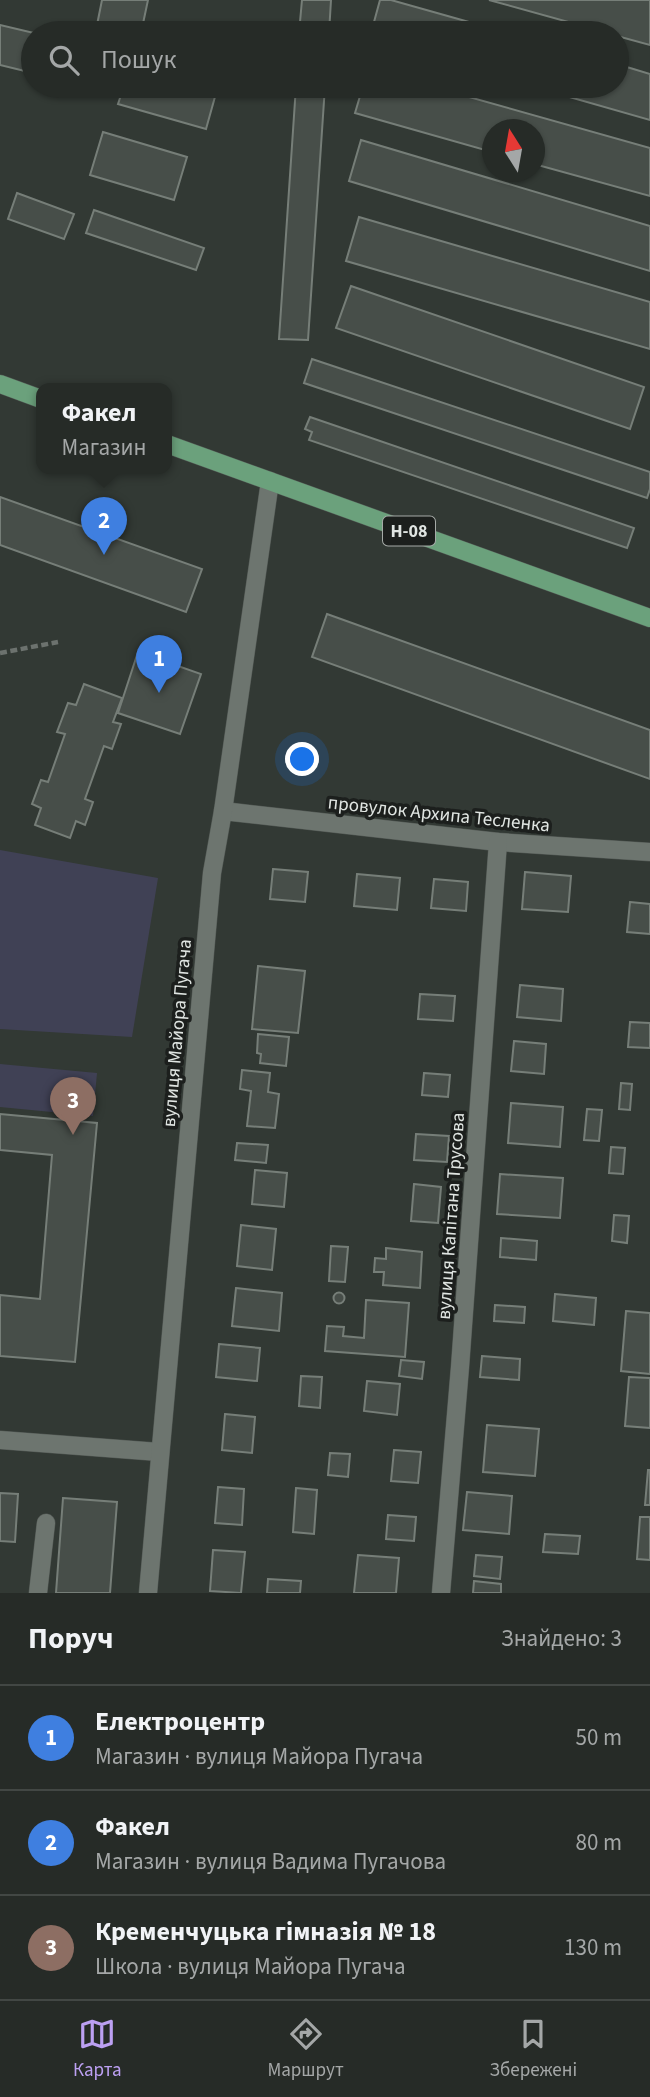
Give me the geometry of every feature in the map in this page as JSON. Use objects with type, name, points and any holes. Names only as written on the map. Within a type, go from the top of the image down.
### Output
[{"type":"main road","points":[[0,384],[36,396]]},
{"type":"main road","name":"Н-08","points":[[172,446],[650,618]]},
{"type":"street","name":"вулиця Майора Пугача","points":[[148,1593],[212,873],[270,481]]},
{"type":"street","name":"провулок Архипа Тесленка","points":[[223,811],[498,842],[650,852]]},
{"type":"street","name":"вулиця Капітана Трусова","points":[[441,1593],[498,842]]},
{"type":"street","points":[[0,1440],[159,1452]]},
{"type":"street","points":[[38,1593],[46,1523]]},
{"type":"path","points":[[0,653],[58,642]]},
{"type":"shaded area","points":[[0,850],[158,878],[132,1037],[0,1029]]},
{"type":"shaded area","points":[[0,1064],[97,1073],[93,1116],[0,1107]]},
{"type":"building","points":[[102,0],[148,0],[144,21],[98,21]]},
{"type":"building","points":[[302,0],[331,0],[330,21],[300,21]]},
{"type":"building","points":[[380,0],[391,0],[465,21],[374,21]]},
{"type":"building","points":[[489,0],[650,0],[650,45],[629,39],[629,21],[565,21]]},
{"type":"building","points":[[0,25],[21,30],[21,70],[0,65]]},
{"type":"building","points":[[629,68],[650,74],[650,120],[573,98],[629,98]]},
{"type":"building","points":[[120,98],[215,98],[206,129],[118,104]]},
{"type":"building","points":[[295,98],[324,98],[308,340],[279,339]]},
{"type":"building","points":[[359,98],[473,98],[650,148],[650,196],[545,167],[545,119],[482,119],[482,149],[355,113]]},
{"type":"building","points":[[103,132],[187,157],[174,200],[90,175]]},
{"type":"building","points":[[361,140],[482,176],[482,182],[502,182],[650,226],[650,271],[349,181]]},
{"type":"building","points":[[17,193],[74,214],[64,239],[8,219]]},
{"type":"building","points":[[94,210],[204,248],[196,270],[86,233]]},
{"type":"building","points":[[359,217],[650,302],[650,349],[346,261]]},
{"type":"building","points":[[351,286],[644,387],[630,429],[336,328]]},
{"type":"building","points":[[312,359],[650,472],[647,498],[304,383]]},
{"type":"building","points":[[310,417],[634,528],[627,548],[309,440],[312,432],[305,429]]},
{"type":"building","points":[[0,497],[202,569],[186,612],[0,545]]},
{"type":"building","points":[[327,614],[650,730],[650,779],[312,657]]},
{"type":"building","points":[[138,652],[201,674],[180,734],[118,713]]},
{"type":"building","points":[[84,684],[122,698],[113,722],[121,724],[112,749],[104,746],[85,799],[93,802],[85,825],[76,821],[70,838],[35,825],[41,808],[32,804],[41,780],[48,782],[65,734],[57,732],[68,703],[76,705]]},
{"type":"building","points":[[273,869],[308,872],[305,902],[270,899]]},
{"type":"building","points":[[525,872],[571,876],[568,912],[522,909]]},
{"type":"building","points":[[357,874],[400,878],[397,910],[354,906]]},
{"type":"building","points":[[434,879],[468,882],[466,911],[431,908]]},
{"type":"building","points":[[630,902],[650,904],[650,934],[627,932]]},
{"type":"building","points":[[258,966],[305,971],[298,1033],[252,1029]]},
{"type":"building","points":[[520,985],[563,989],[561,1021],[517,1017]]},
{"type":"building","points":[[420,994],[455,996],[453,1021],[418,1019]]},
{"type":"building","points":[[630,1022],[650,1023],[650,1048],[628,1047]]},
{"type":"building","points":[[258,1034],[289,1037],[286,1066],[260,1063],[261,1054],[257,1053]]},
{"type":"building","points":[[514,1041],[546,1044],[544,1074],[511,1071]]},
{"type":"building","points":[[242,1070],[270,1073],[268,1092],[279,1094],[275,1128],[247,1126],[251,1091],[240,1089]]},
{"type":"building","points":[[424,1073],[450,1075],[448,1097],[422,1095]]},
{"type":"building","points":[[621,1083],[632,1084],[630,1110],[619,1109]]},
{"type":"building","points":[[511,1103],[563,1107],[560,1147],[508,1143]]},
{"type":"building","points":[[587,1109],[602,1110],[599,1141],[584,1140]]},
{"type":"building","points":[[0,1114],[97,1123],[75,1362],[0,1356],[0,1295],[40,1299],[52,1155],[0,1150]]},
{"type":"building","points":[[416,1134],[449,1136],[447,1162],[414,1160]]},
{"type":"building","points":[[237,1143],[268,1145],[266,1163],[235,1160]]},
{"type":"building","points":[[611,1147],[625,1148],[623,1174],[609,1173]]},
{"type":"building","points":[[255,1170],[287,1173],[284,1207],[252,1204]]},
{"type":"building","points":[[500,1174],[563,1178],[560,1218],[497,1214]]},
{"type":"building","points":[[414,1184],[441,1187],[438,1223],[411,1221]]},
{"type":"building","points":[[614,1215],[629,1216],[627,1243],[612,1241]]},
{"type":"building","points":[[241,1225],[276,1229],[272,1270],[237,1266]]},
{"type":"building","points":[[501,1238],[537,1241],[536,1260],[500,1257]]},
{"type":"building","points":[[331,1246],[348,1247],[345,1282],[329,1281]]},
{"type":"building","points":[[386,1248],[422,1252],[420,1288],[383,1285],[384,1272],[374,1272],[375,1258],[386,1259]]},
{"type":"building","points":[[236,1288],[282,1293],[279,1331],[232,1326]]},
{"type":"building","points":[[339,1293],[343,1294],[343,1302],[339,1303],[335,1302],[334,1298],[335,1294]]},
{"type":"building","points":[[555,1294],[596,1298],[594,1325],[553,1321]]},
{"type":"building","points":[[366,1300],[409,1303],[405,1357],[325,1351],[327,1326],[344,1327],[343,1336],[364,1338]]},
{"type":"building","points":[[495,1305],[525,1307],[524,1323],[494,1321]]},
{"type":"building","points":[[626,1311],[650,1313],[650,1374],[621,1371]]},
{"type":"building","points":[[219,1344],[260,1348],[257,1381],[216,1377]]},
{"type":"building","points":[[482,1356],[520,1359],[519,1380],[480,1377]]},
{"type":"building","points":[[401,1360],[424,1362],[422,1379],[399,1376]]},
{"type":"building","points":[[301,1376],[322,1377],[320,1408],[299,1406]]},
{"type":"building","points":[[629,1377],[650,1378],[650,1428],[625,1426]]},
{"type":"building","points":[[367,1381],[400,1384],[397,1415],[364,1411]]},
{"type":"building","points":[[225,1414],[255,1417],[252,1453],[222,1450]]},
{"type":"building","points":[[487,1425],[539,1429],[535,1476],[483,1472]]},
{"type":"building","points":[[394,1450],[421,1452],[418,1483],[391,1481]]},
{"type":"building","points":[[330,1453],[350,1454],[348,1477],[328,1475]]},
{"type":"building","points":[[648,1470],[650,1505],[645,1505]]},
{"type":"building","points":[[218,1487],[244,1489],[242,1525],[215,1523]]},
{"type":"building","points":[[296,1488],[317,1490],[314,1534],[293,1532]]},
{"type":"building","points":[[467,1492],[512,1496],[509,1534],[463,1530]]},
{"type":"building","points":[[0,1493],[18,1494],[15,1542],[0,1541]]},
{"type":"building","points":[[63,1498],[117,1502],[110,1593],[56,1593]]},
{"type":"building","points":[[388,1515],[416,1517],[414,1541],[386,1539]]},
{"type":"building","points":[[640,1517],[650,1517],[650,1560],[637,1559]]},
{"type":"building","points":[[545,1534],[580,1536],[578,1554],[543,1552]]},
{"type":"building","points":[[213,1550],[245,1552],[241,1593],[210,1591]]},
{"type":"building","points":[[358,1555],[399,1558],[396,1593],[354,1593]]},
{"type":"building","points":[[476,1555],[502,1557],[500,1579],[474,1576]]},
{"type":"building","points":[[268,1579],[301,1581],[300,1593],[267,1593]]},
{"type":"building","points":[[474,1581],[501,1584],[501,1593],[473,1593]]},
{"type":"place","name":"Факел","points":[[104,555]]},
{"type":"place","name":"Електроцентр","points":[[159,693]]},
{"type":"place","name":"Кременчуцька гімназія № 18","points":[[73,1135]]}]
